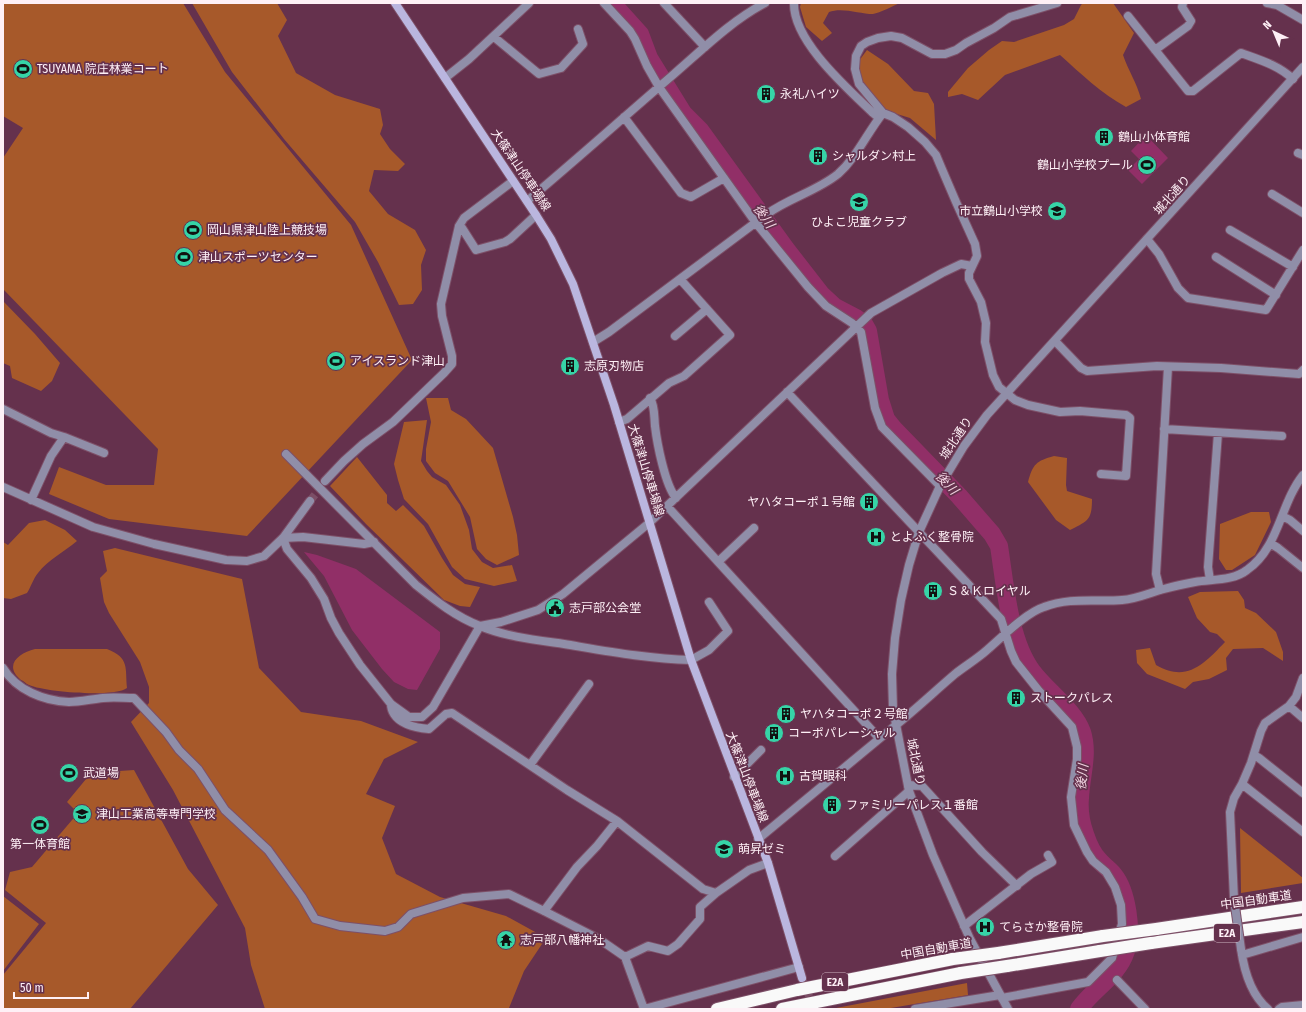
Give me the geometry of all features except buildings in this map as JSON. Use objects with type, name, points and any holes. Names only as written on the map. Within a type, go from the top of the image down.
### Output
[{"type":"highway","name":"中国自動車道","points":[[718,1009],[804,989],[953,960],[1103,936],[1303,907]]},
{"type":"highway","name":"E2A","points":[[782,1009],[961,973],[1151,943],[1303,922]]},
{"type":"main road","name":"大篠津山停車場線","points":[[395,3],[552,239],[573,284],[593,342],[691,660],[768,863],[802,978]]},
{"type":"street","points":[[445,78],[494,37],[529,3]]},
{"type":"street","points":[[604,3],[630,31],[647,66],[660,86],[724,178],[808,287],[826,306],[860,323]]},
{"type":"street","points":[[664,3],[705,47]]},
{"type":"street","points":[[527,201],[583,155],[606,132],[730,26],[754,8],[765,3]]},
{"type":"street","points":[[794,3],[794,12],[798,23],[810,46],[831,71],[864,104],[881,115],[893,117],[908,127],[925,142],[936,155],[975,244],[977,256],[969,273],[969,280],[980,302],[986,323],[985,342],[993,375],[999,387],[1015,400],[1028,405],[1060,412],[1080,411],[1126,415],[1130,418],[1126,476],[1101,474]]},
{"type":"street","points":[[881,115],[859,84],[855,69],[856,56],[861,46],[867,42],[891,36],[902,38],[932,54],[945,54],[956,50],[1010,17],[1057,3]]},
{"type":"street","points":[[1155,50],[1188,26],[1191,21],[1182,7],[1183,3]]},
{"type":"street","points":[[1268,3],[1277,5],[1303,20]]},
{"type":"street","points":[[1128,16],[1188,91],[1192,91],[1241,53],[1273,64],[1293,79]]},
{"type":"street","points":[[494,37],[539,74],[561,68],[583,44],[578,29]]},
{"type":"street","name":"城北通り","points":[[1008,1009],[964,926],[933,855],[908,788],[893,709],[892,674],[895,638],[901,600],[909,565],[919,532],[940,486],[964,446],[987,415],[1303,67]]},
{"type":"street","points":[[593,342],[609,332],[768,214],[823,184],[837,174],[859,149],[881,115]]},
{"type":"street","points":[[624,118],[681,193],[691,197],[724,178]]},
{"type":"street","points":[[325,481],[358,448],[393,422],[452,364],[452,356],[442,316],[441,304],[459,226],[464,218],[514,181]]},
{"type":"street","points":[[1272,194],[1303,213]]},
{"type":"street","points":[[459,226],[462,228],[476,250],[510,239],[536,215]]},
{"type":"street","points":[[1230,230],[1292,267]]},
{"type":"street","points":[[1148,239],[1159,254],[1178,288],[1188,298],[1266,310],[1303,250]]},
{"type":"street","points":[[1216,257],[1276,295]]},
{"type":"street","points":[[283,538],[287,549],[311,578],[324,599],[331,618],[339,633],[360,665],[391,704],[409,717],[422,717],[433,707],[480,626],[518,617],[538,610],[562,594],[591,572],[649,523],[871,313],[961,264],[972,266]]},
{"type":"street","points":[[618,422],[627,419],[669,383],[684,376],[730,335],[680,279]]},
{"type":"street","points":[[675,336],[707,309]]},
{"type":"street","points":[[860,323],[875,408],[882,427],[940,486]]},
{"type":"street","points":[[1055,341],[1081,368],[1087,371],[1157,366],[1221,368],[1299,374],[1303,370]]},
{"type":"street","points":[[1160,590],[1156,574],[1168,367]]},
{"type":"street","points":[[787,392],[1001,619],[1007,633],[1011,651],[1019,667],[1072,727],[1077,747],[1077,759],[1071,797],[1074,825],[1087,852],[1093,861],[1106,872],[1115,887],[1121,905],[1122,924],[1112,958],[1088,982],[1001,997],[914,1009]]},
{"type":"street","points":[[650,398],[653,403],[655,427],[660,455],[671,492],[676,498]]},
{"type":"street","points":[[3,409],[51,433],[104,453]]},
{"type":"street","points":[[1164,429],[1282,436]]},
{"type":"street","points":[[1210,580],[1208,567],[1218,433]]},
{"type":"street","points":[[31,500],[51,456],[64,437]]},
{"type":"street","points":[[286,454],[416,585],[436,602],[458,616],[480,626],[510,636],[669,660],[691,660],[709,650],[728,631],[709,602]]},
{"type":"street","points":[[758,839],[896,725],[956,673],[1032,613],[1042,607],[1073,600],[1122,600],[1135,598],[1160,590],[1240,575],[1248,570],[1259,560],[1270,543],[1290,497],[1303,475]]},
{"type":"street","points":[[3,487],[93,527],[154,544],[226,560],[247,561],[264,556],[283,538],[310,501]]},
{"type":"street","points":[[667,506],[719,561],[879,738]]},
{"type":"street","points":[[1282,516],[1290,520],[1303,531]]},
{"type":"street","points":[[719,561],[754,528]]},
{"type":"street","points":[[283,538],[303,537],[364,544],[374,542]]},
{"type":"street","points":[[1270,543],[1303,568]]},
{"type":"street","points":[[3,668],[8,676],[30,693],[46,698],[70,702],[105,698],[134,698],[166,732],[179,750],[198,769],[225,810],[268,850],[302,897],[315,919],[340,926],[385,931],[398,927],[411,914],[456,900],[509,894],[599,939],[625,957],[644,1009],[799,967]]},
{"type":"street","points":[[1268,1009],[1253,991],[1247,976],[1241,952],[1234,899],[1230,812],[1234,798],[1242,784],[1254,755],[1261,730],[1265,723],[1289,706],[1296,696],[1303,680]]},
{"type":"street","points":[[530,765],[589,684]]},
{"type":"street","points":[[391,704],[394,714],[415,728],[429,729],[446,714],[452,713],[617,821],[703,889],[716,892]]},
{"type":"street","points":[[1289,706],[1303,718]]},
{"type":"street","points":[[734,776],[761,750]]},
{"type":"street","points":[[1254,755],[1303,794]]},
{"type":"street","points":[[1242,784],[1303,832]]},
{"type":"street","points":[[835,856],[908,788],[922,786],[982,852],[1017,886]]},
{"type":"street","points":[[544,911],[577,867],[597,846],[617,821]]},
{"type":"street","points":[[964,926],[1031,874],[1052,862],[1048,855]]},
{"type":"street","points":[[625,957],[648,946],[668,951],[678,944],[700,919],[700,907],[716,892],[749,870],[768,863]]},
{"type":"street","points":[[1241,952],[1303,937]]},
{"type":"street","points":[[1118,980],[1145,1009]]},
{"type":"street","points":[[1279,1009],[1282,1007],[1303,1005]]},
{"type":"shaded area","name":"津山スポーツセンター","points":[[3,3],[183,3],[225,72],[351,225],[412,360],[247,536],[109,519],[49,494],[59,467],[106,485],[154,485],[158,449],[3,289],[3,158],[23,128],[3,116]]},
{"type":"shaded area","points":[[192,3],[277,3],[287,20],[278,36],[296,73],[335,95],[380,109],[383,125],[380,134],[390,149],[405,164],[398,171],[374,170],[369,191],[388,214],[415,230],[426,250],[421,265],[422,290],[413,304],[399,305],[378,262],[355,222],[284,139],[232,72]]},
{"type":"shaded area","points":[[801,3],[900,3],[873,14],[845,10],[829,12],[823,23],[832,33],[822,41],[806,27],[800,7]]},
{"type":"shaded area","points":[[1083,3],[1113,3],[1134,33],[1123,55],[1141,99],[1126,107],[1100,89],[1060,55],[1005,75],[978,100],[962,94],[948,97],[948,92],[968,68],[989,50],[1002,41],[1014,42],[1064,25],[1074,19]]},
{"type":"shaded area","points":[[867,50],[888,64],[914,91],[928,93],[934,104],[936,140],[910,118],[887,111],[862,82],[858,62]]},
{"type":"shaded area","name":"鶴山小学校プール","points":[[1146,135],[1168,158],[1142,184],[1128,170],[1139,159],[1131,151]]},
{"type":"shaded area","points":[[3,301],[35,334],[60,363],[52,381],[41,391],[12,378],[10,366],[3,363]]},
{"type":"shaded area","points":[[426,398],[448,398],[451,410],[466,419],[493,448],[513,517],[519,555],[497,565],[486,559],[477,549],[470,517],[448,481],[435,473],[426,461],[426,449],[431,422]]},
{"type":"shaded area","points":[[427,420],[421,461],[432,477],[446,485],[460,505],[469,530],[472,549],[482,562],[493,568],[512,565],[517,581],[494,586],[465,579],[452,567],[428,524],[404,499],[394,464],[404,422]]},
{"type":"shaded area","points":[[1054,456],[1067,458],[1067,491],[1092,499],[1090,516],[1088,519],[1070,530],[1056,520],[1028,482],[1036,464]]},
{"type":"shaded area","points":[[357,457],[387,495],[387,503],[396,511],[403,505],[424,526],[453,575],[465,584],[480,587],[470,607],[460,606],[444,600],[366,524],[330,486]]},
{"type":"shaded area","points":[[1251,512],[1269,512],[1271,522],[1255,555],[1232,570],[1226,570],[1219,559],[1220,524]]},
{"type":"shaded area","points":[[45,520],[65,530],[77,541],[42,568],[27,593],[11,599],[3,598],[3,542],[8,545],[29,523]]},
{"type":"shaded area","points":[[115,548],[242,579],[259,668],[301,712],[361,721],[418,742],[384,759],[366,794],[395,806],[382,838],[396,874],[440,897],[506,916],[546,938],[524,971],[509,1008],[265,1009],[251,965],[245,928],[173,790],[131,722],[149,703],[149,687],[140,662],[109,613],[104,602],[100,578],[107,571],[103,551]]},
{"type":"shaded area","points":[[304,552],[356,569],[440,632],[440,649],[417,690],[408,689],[394,682],[382,669],[352,630],[324,576]]},
{"type":"shaded area","points":[[1238,591],[1244,600],[1245,608],[1256,613],[1276,632],[1283,652],[1283,661],[1263,648],[1233,649],[1226,658],[1227,670],[1209,679],[1193,682],[1185,689],[1147,674],[1137,663],[1136,650],[1150,648],[1156,665],[1167,670],[1177,672],[1186,671],[1202,664],[1225,642],[1217,634],[1210,632],[1197,618],[1188,597],[1200,592]]},
{"type":"shaded area","points":[[35,649],[107,649],[120,656],[123,660],[126,669],[127,688],[108,693],[79,693],[49,690],[29,685],[16,675],[13,665],[15,660],[24,653]]},
{"type":"shaded area","name":"津山工業高等専門学校","points":[[134,770],[188,869],[218,905],[130,1009],[3,1009],[3,975],[46,923],[5,890],[10,872],[32,867],[78,813],[67,802],[91,773]]},
{"type":"shaded area","points":[[1240,828],[1303,878],[1303,883],[1241,893]]},
{"type":"shaded area","points":[[3,896],[39,924],[3,971]]},
{"type":"shaded area","points":[[967,983],[968,995],[885,1009],[831,1009]]},
{"type":"waterway","name":"後川","points":[[612,3],[640,34],[649,58],[683,113],[700,130],[786,249],[821,294],[835,307],[864,324],[868,331],[880,400],[886,419],[959,496],[992,534],[999,546],[1009,611],[1018,644],[1024,658],[1032,671],[1073,716],[1082,732],[1085,748],[1080,802],[1082,825],[1090,848],[1119,882],[1128,912],[1128,943],[1122,960],[1111,975],[1079,1009]]},
{"type":"tunnel","points":[[310,501],[324,483]]},
{"type":"tunnel","points":[[802,978],[814,1009]]},
{"type":"place","name":"TSUYAMA 院庄林業コート","points":[[23,69]]},
{"type":"place","name":"永礼ハイツ","points":[[766,94]]},
{"type":"place","name":"鶴山小体育館","points":[[1104,137]]},
{"type":"place","name":"シャルダン村上","points":[[818,156]]},
{"type":"place","name":"鶴山小学校プール","points":[[1147,165]]},
{"type":"place","name":"ひよこ児童クラブ","points":[[859,202]]},
{"type":"place","name":"市立鶴山小学校","points":[[1057,211]]},
{"type":"place","name":"岡山県津山陸上競技場","points":[[193,230]]},
{"type":"place","name":"津山スポーツセンター","points":[[184,257]]},
{"type":"place","name":"アイスランド津山","points":[[336,361]]},
{"type":"place","name":"志原刃物店","points":[[570,366]]},
{"type":"place","name":"ヤハタコーポ１号館","points":[[869,502]]},
{"type":"place","name":"とよふく整骨院","points":[[876,537]]},
{"type":"place","name":"Ｓ＆Ｋロイヤル","points":[[933,591]]},
{"type":"place","name":"志戸部公会堂","points":[[555,608]]},
{"type":"place","name":"ストークパレス","points":[[1016,698]]},
{"type":"place","name":"ヤハタコーポ２号館","points":[[786,714]]},
{"type":"place","name":"コーポパレーシャル","points":[[774,733]]},
{"type":"place","name":"武道場","points":[[69,773]]},
{"type":"place","name":"古賀眼科","points":[[785,776]]},
{"type":"place","name":"ファミリーパレス１番館","points":[[832,805]]},
{"type":"place","name":"津山工業高等専門学校","points":[[82,814]]},
{"type":"place","name":"第一体育館","points":[[40,825]]},
{"type":"place","name":"萌昇ゼミ","points":[[724,849]]},
{"type":"place","name":"てらさか整骨院","points":[[985,927]]},
{"type":"place","name":"志戸部八幡神社","points":[[506,940]]}]
